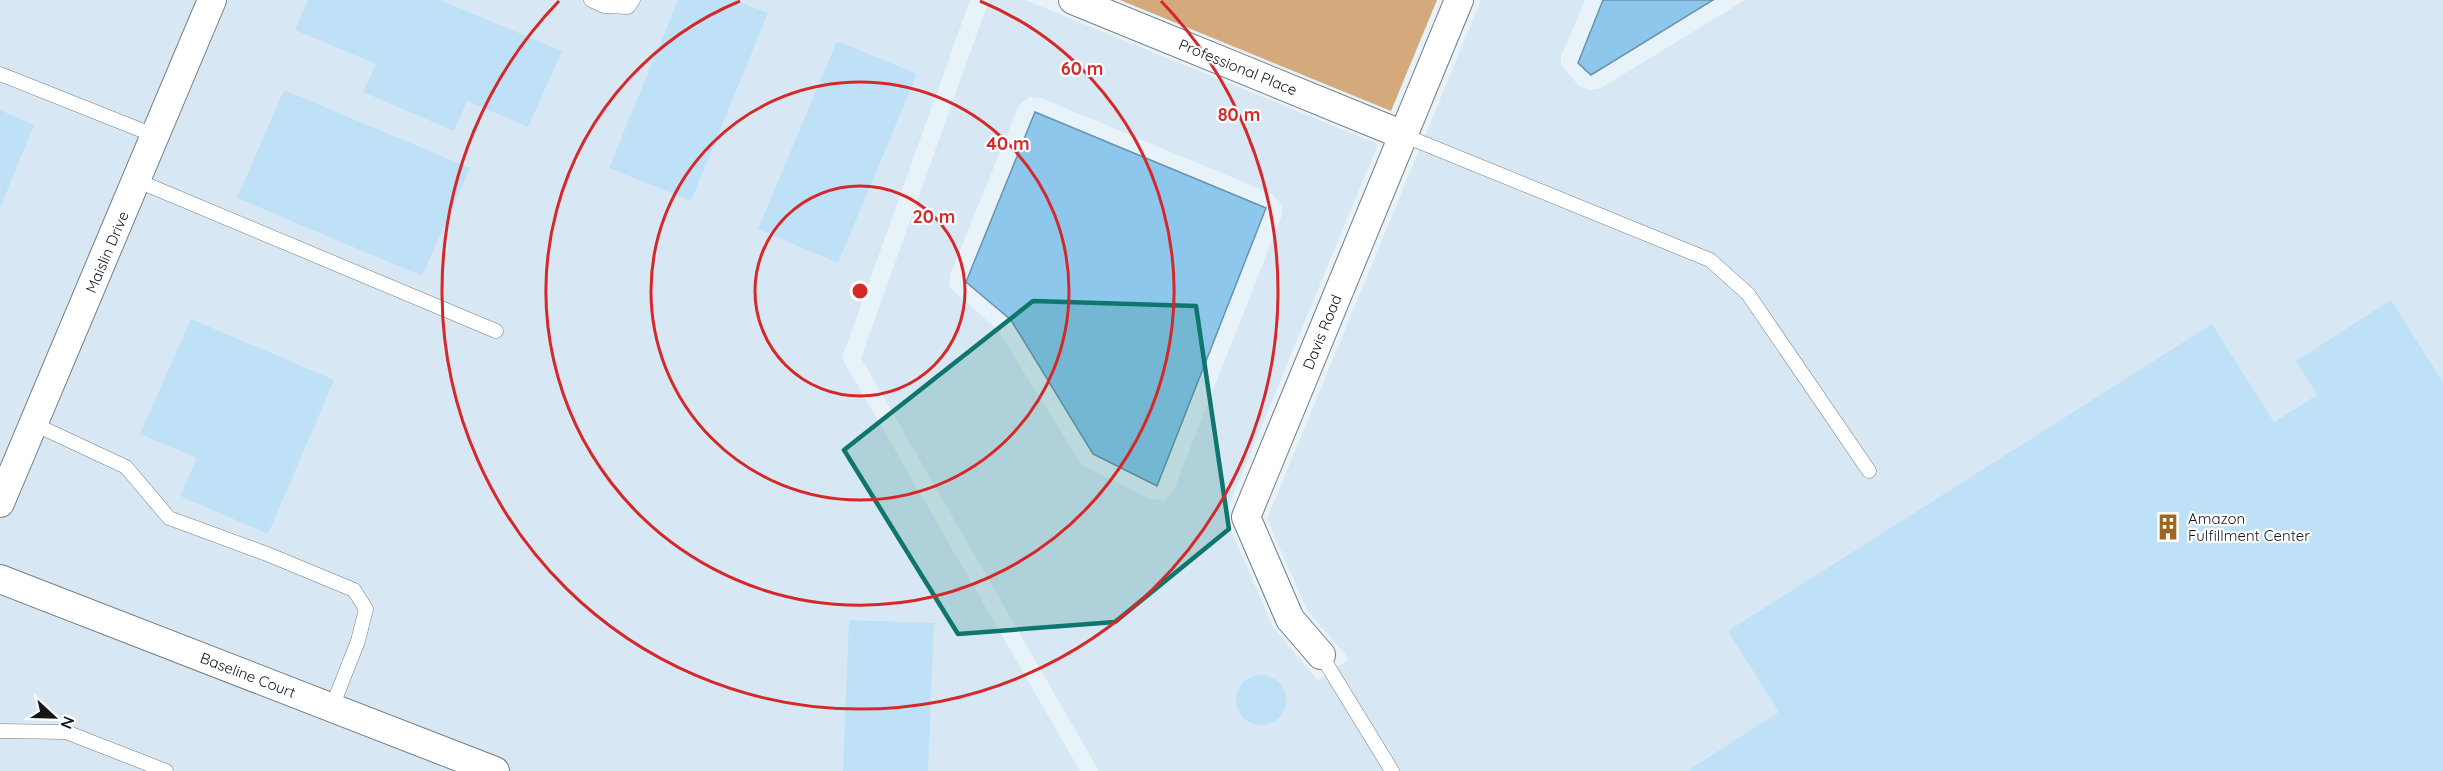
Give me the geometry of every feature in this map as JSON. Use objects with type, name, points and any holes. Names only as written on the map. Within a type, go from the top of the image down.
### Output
[{"type":"street","name":"Maislin Drive","points":[[0,503],[138,181],[212,0]]},
{"type":"street","name":"Professional Place","points":[[1073,0],[1403,135]]},
{"type":"street","name":"Davis Road","points":[[1321,655],[1290,619],[1246,517],[1459,0]]},
{"type":"street","name":"Baseline Court","points":[[0,579],[495,771]]},
{"type":"lane","points":[[591,0],[604,6],[628,7],[633,0]]},
{"type":"lane","points":[[0,74],[156,136]]},
{"type":"lane","points":[[1403,135],[1710,260],[1748,294],[1869,471]]},
{"type":"lane","points":[[138,181],[496,330]]},
{"type":"lane","points":[[34,424],[126,467],[169,518],[267,554],[354,590],[366,609],[358,642],[332,707]]},
{"type":"lane","points":[[1321,655],[1392,771]]},
{"type":"lane","points":[[0,730],[40,729],[66,732],[166,771]]},
{"type":"highlighted area","points":[[1033,301],[1196,306],[1229,529],[1115,622],[958,634],[844,450]]},
{"type":"shaded area","points":[[0,0],[970,0],[842,358],[1080,771],[0,771]]},
{"type":"shaded area","points":[[989,0],[1025,0],[1378,144],[1227,510],[1228,523],[1274,629],[1318,680],[1349,659],[1307,610],[1267,519],[1481,0],[1585,0],[1561,56],[1561,65],[1579,86],[1590,90],[1601,88],[1745,0],[2443,0],[2443,771],[1099,771],[861,358]],"holes":[[[1030,97],[1041,98],[1272,194],[1282,206],[1282,215],[1173,492],[1165,500],[1149,499],[1082,465],[997,329],[951,289],[949,284],[950,275],[1019,105]]]},
{"type":"shaded area","points":[[1120,0],[1437,0],[1391,111]]},
{"type":"water","points":[[1603,0],[1713,0],[1591,75],[1578,63]]},
{"type":"water","points":[[1035,112],[1266,208],[1157,486],[1093,454],[1011,320],[966,282]]},
{"type":"building","points":[[308,0],[440,0],[562,51],[528,127],[467,101],[454,131],[363,92],[376,64],[295,30]]},
{"type":"building","points":[[678,0],[735,0],[768,13],[691,201],[609,168]]},
{"type":"building","points":[[837,41],[917,74],[838,263],[758,229]]},
{"type":"building","points":[[284,90],[470,168],[422,276],[237,198]]},
{"type":"building","points":[[0,110],[34,125],[0,208]]},
{"type":"building","name":"Amazon Fulfillment Center","points":[[2391,300],[2443,382],[2443,771],[1687,771],[1779,712],[1728,631],[2212,324],[2274,422],[2317,395],[2296,361]]},
{"type":"building","points":[[191,319],[334,380],[268,534],[180,496],[197,458],[140,434]]},
{"type":"building","points":[[849,620],[934,623],[928,771],[843,771]]},
{"type":"building","points":[[1261,675],[1279,682],[1286,700],[1279,718],[1261,725],[1243,718],[1236,700],[1243,682]]},
{"type":"place","name":"Amazon Fulfillment Center","points":[[2168,527]]}]
